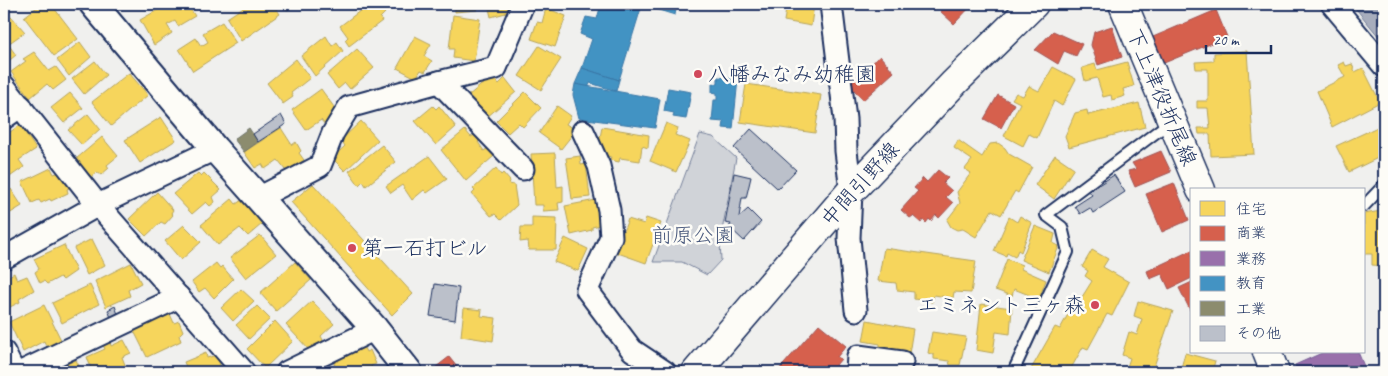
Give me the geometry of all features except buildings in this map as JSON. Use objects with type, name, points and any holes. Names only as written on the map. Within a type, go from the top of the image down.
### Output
[{"type":"main road","name":"中間引野線","points":[[696,372],[851,191],[954,83],[1034,4]]},
{"type":"main road","name":"下上津役折尾線","points":[[1123,4],[1200,188]]},
{"type":"main road","points":[[1268,354],[1275,372]]},
{"type":"street","points":[[258,198],[320,166],[333,133],[349,107],[496,68],[523,4]]},
{"type":"street","points":[[831,4],[845,119],[846,151],[851,191],[849,238],[856,310]]},
{"type":"street","points":[[1332,4],[1384,66]]},
{"type":"street","points":[[103,7],[215,149],[375,329],[409,372]]},
{"type":"street","points":[[439,82],[523,169]]},
{"type":"street","points":[[4,86],[12,112],[98,205],[244,372]]},
{"type":"street","points":[[584,132],[599,166],[609,210],[611,237],[587,290],[632,350],[666,372]]},
{"type":"street","points":[[4,258],[98,205],[215,149]]},
{"type":"street","points":[[21,372],[179,297]]},
{"type":"street","points":[[287,372],[375,329]]},
{"type":"street","points":[[4,352],[14,372]]},
{"type":"street","points":[[857,372],[858,356],[902,362]]},
{"type":"lane","points":[[1013,372],[1068,252],[1062,227],[1046,215],[1173,120]]},
{"type":"lane","points":[[1366,204],[1384,185]]},
{"type":"green space","name":"前原公園","points":[[700,134],[713,137],[736,158],[720,241],[721,260],[707,275],[682,262],[653,262]]},
{"type":"water","points":[[1352,4],[1381,4],[1384,7],[1384,43]]},
{"type":"place","name":"八幡みなみ幼稚園","points":[[698,74]]},
{"type":"place","name":"第一石打ビル","points":[[352,248]]},
{"type":"place","name":"エミネント三ヶ森","points":[[1095,305]]}]
